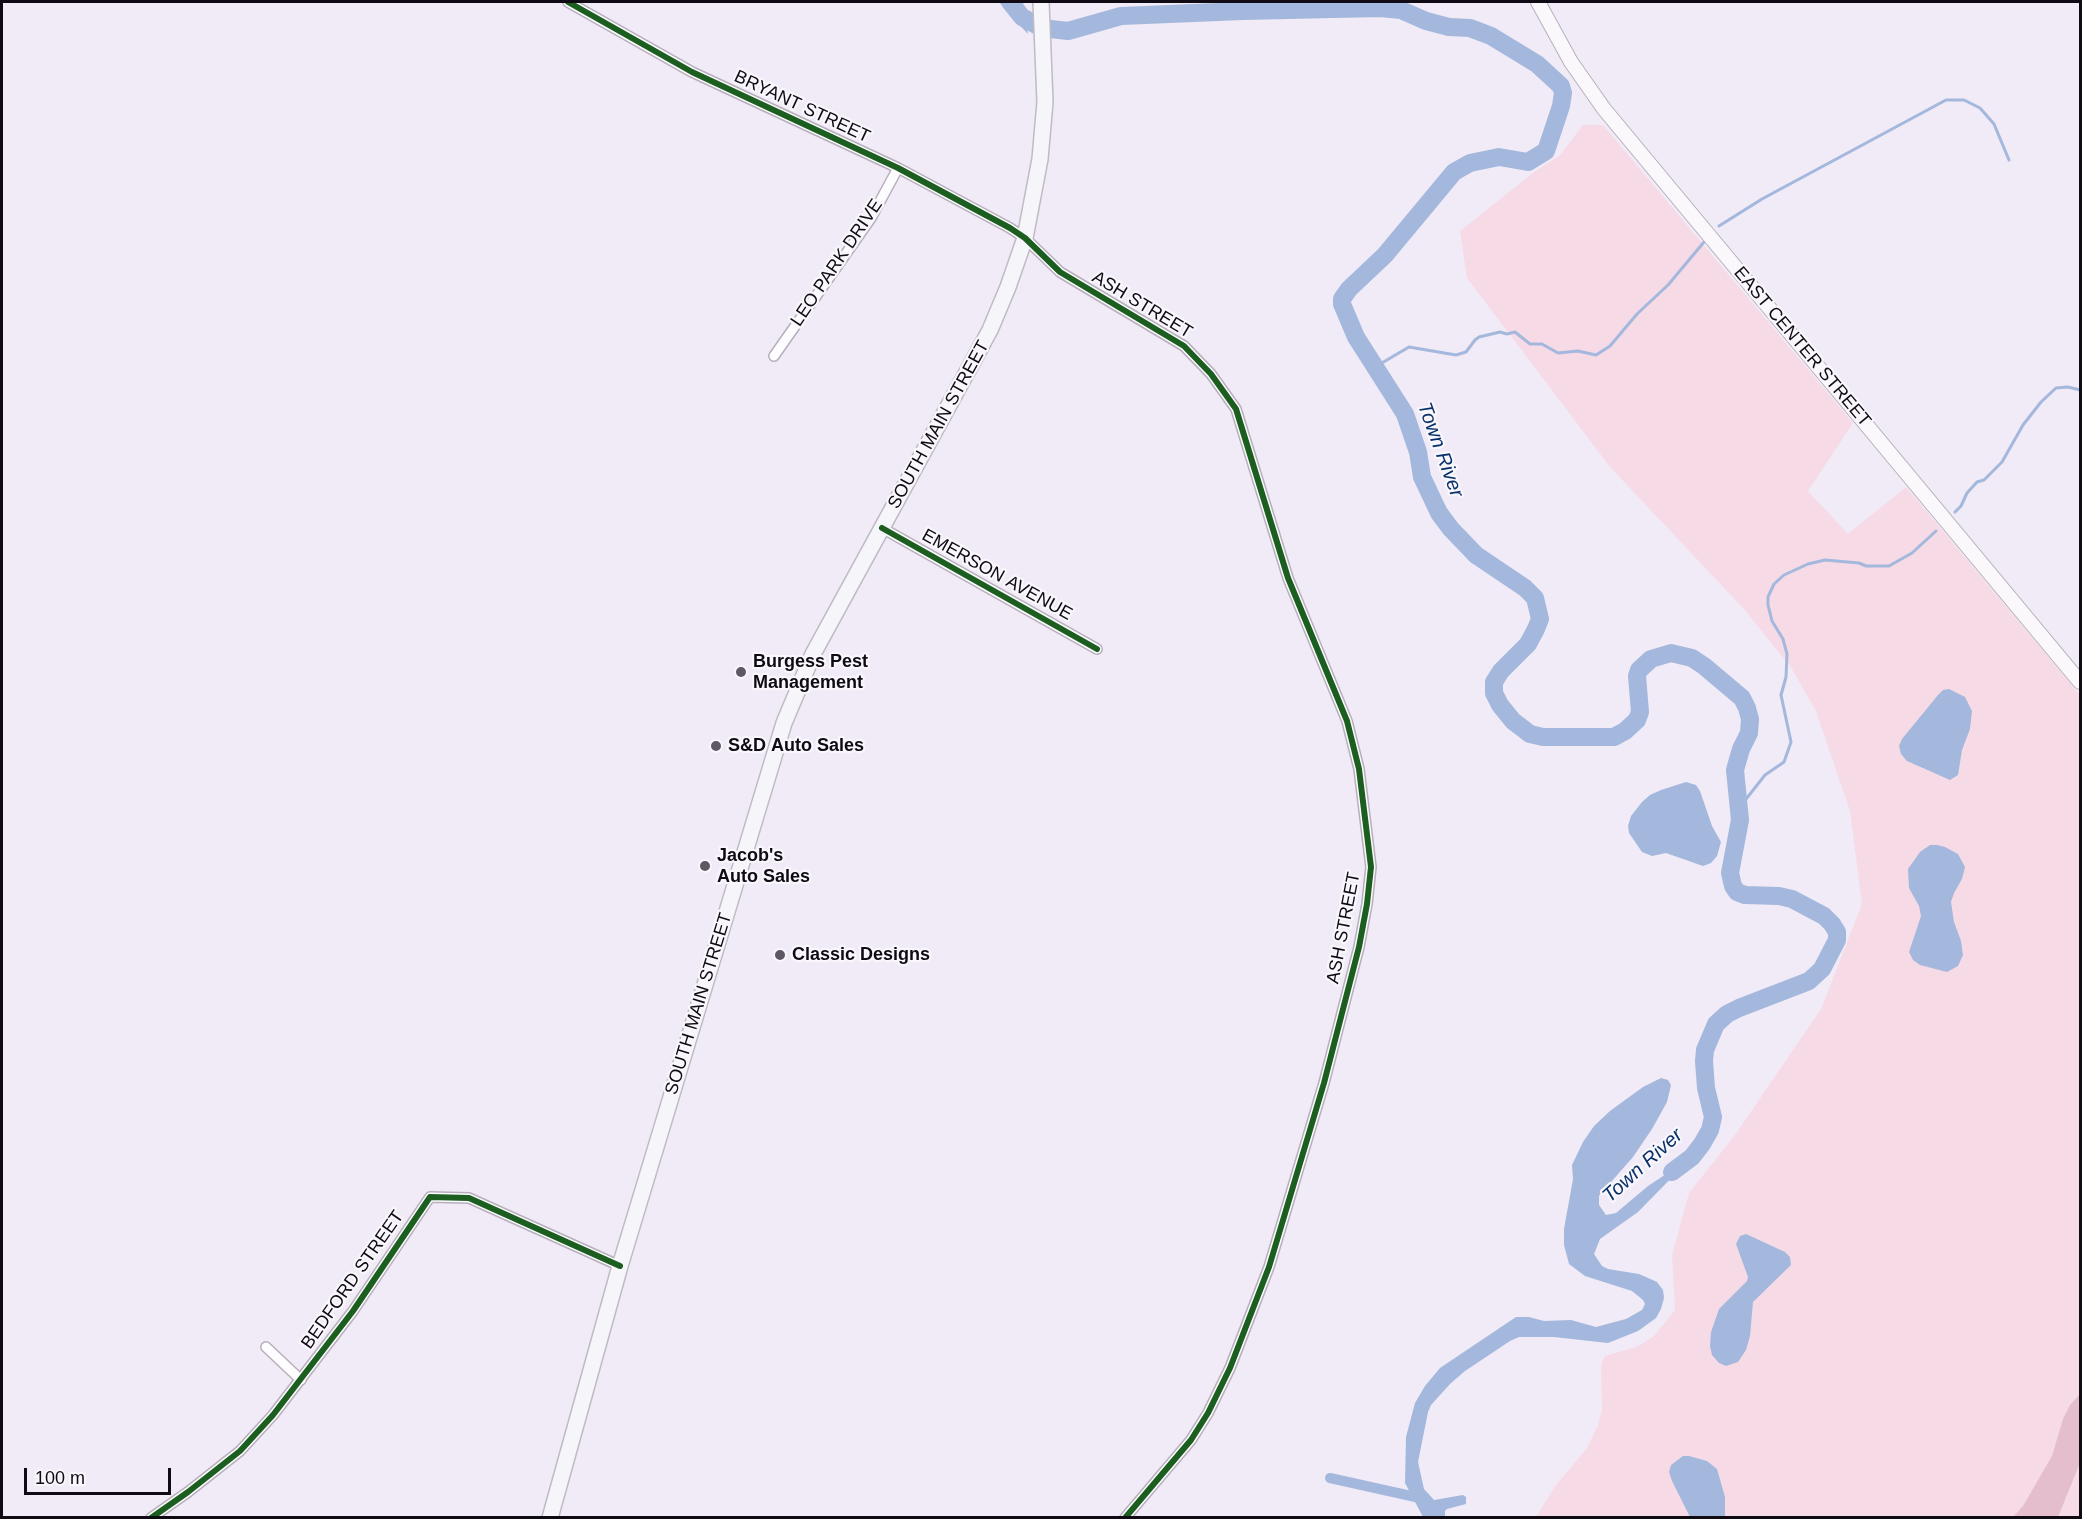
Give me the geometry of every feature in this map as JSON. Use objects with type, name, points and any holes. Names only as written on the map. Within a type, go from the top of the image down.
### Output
[{"type":"main road","name":"EAST CENTER STREET","points":[[1538,2],[1571,62],[1609,115],[2080,682]]},
{"type":"main road","name":"SOUTH MAIN STREET","points":[[550,1518],[620,1266],[783,723],[813,654],[990,330],[1025,238],[1040,159],[1045,102],[1041,3]]},
{"type":"street","name":"BRYANT STREET","points":[[568,2],[692,72],[898,168],[1025,238]]},
{"type":"street","name":"LEO PARK DRIVE","points":[[774,356],[872,218],[898,168]]},
{"type":"street","name":"ASH STREET","points":[[1025,238],[1060,272],[1184,346],[1211,374],[1236,409],[1287,578],[1347,721],[1359,770],[1371,867],[1367,904],[1356,958],[1324,1083],[1269,1267],[1230,1368],[1208,1413],[1191,1440],[1125,1518]]},
{"type":"street","name":"EMERSON AVENUE","points":[[882,528],[1097,649]]},
{"type":"street","name":"BEDFORD STREET","points":[[151,1518],[240,1451],[273,1415],[353,1311],[430,1197],[470,1198],[620,1266]]},
{"type":"street","points":[[266,1347],[301,1380]]},
{"type":"shaded area","points":[[1583,125],[1603,125],[1853,423],[1808,491],[1848,534],[1906,487],[2080,695],[2080,1517],[1536,1517],[1556,1485],[1587,1448],[1598,1425],[1602,1409],[1601,1365],[1605,1356],[1636,1347],[1653,1337],[1675,1310],[1672,1255],[1689,1193],[1735,1135],[1821,1009],[1862,904],[1850,811],[1816,711],[1790,666],[1743,608],[1610,467],[1467,278],[1460,231],[1534,172],[1560,155]]},
{"type":"shaded area","points":[[2080,1394],[2080,1463],[2058,1517],[2013,1517],[2023,1506],[2052,1456],[2063,1419],[2070,1405]]},
{"type":"water","points":[[999,2],[1023,2],[1028,34],[1011,16]]},
{"type":"water","points":[[1949,689],[1965,697],[1972,711],[1970,729],[1962,750],[1958,775],[1950,780],[1907,761],[1901,754],[1899,746],[1902,739],[1938,695],[1943,690]]},
{"type":"water","points":[[1686,782],[1696,785],[1700,791],[1712,826],[1721,842],[1717,856],[1711,863],[1703,866],[1666,853],[1652,856],[1642,852],[1629,833],[1628,826],[1631,816],[1642,802],[1661,790]]},
{"type":"water","points":[[1930,845],[1937,845],[1958,854],[1965,867],[1951,902],[1963,955],[1958,966],[1947,972],[1920,965],[1913,960],[1909,952],[1921,916],[1919,906],[1909,888],[1908,869],[1920,852]]},
{"type":"water","points":[[1661,1078],[1668,1080],[1671,1085],[1667,1102],[1633,1157],[1604,1188],[1599,1196],[1599,1205],[1606,1215],[1616,1213],[1648,1186],[1692,1157],[1638,1212],[1600,1239],[1594,1254],[1602,1266],[1608,1269],[1639,1274],[1657,1282],[1663,1290],[1664,1298],[1661,1309],[1656,1318],[1638,1331],[1608,1343],[1554,1337],[1519,1337],[1465,1371],[1450,1384],[1431,1405],[1428,1412],[1418,1462],[1424,1489],[1434,1500],[1463,1495],[1466,1497],[1466,1504],[1447,1509],[1445,1517],[1423,1517],[1405,1483],[1406,1437],[1415,1403],[1440,1368],[1516,1317],[1529,1317],[1544,1321],[1571,1320],[1596,1327],[1626,1319],[1642,1310],[1645,1304],[1643,1300],[1632,1291],[1585,1276],[1569,1264],[1564,1245],[1564,1229],[1573,1179],[1572,1165],[1583,1142],[1594,1126],[1610,1111],[1643,1087]]},
{"type":"water","points":[[1746,1234],[1785,1252],[1790,1257],[1791,1265],[1753,1302],[1750,1336],[1746,1350],[1738,1362],[1726,1366],[1719,1363],[1712,1355],[1711,1332],[1719,1309],[1747,1281],[1748,1277],[1736,1244],[1740,1236]]},
{"type":"water","points":[[1683,1456],[1707,1461],[1717,1469],[1725,1497],[1725,1517],[1690,1517],[1669,1472],[1671,1465]]},
{"type":"waterway","name":"Town River","points":[[1010,2],[1022,17],[1042,28],[1068,31],[1121,16],[1380,8],[1401,10],[1426,21],[1449,27],[1470,28],[1491,36],[1537,64],[1561,86],[1563,93],[1561,106],[1546,151],[1528,162],[1499,157],[1470,163],[1454,172],[1385,255],[1349,289],[1342,299],[1342,304],[1356,337],[1405,414],[1418,452],[1422,477],[1439,513],[1476,555],[1525,588],[1535,598],[1540,619],[1536,629],[1528,644],[1501,671],[1494,682],[1494,693],[1500,705],[1513,721],[1530,734],[1543,737],[1614,737],[1637,720],[1640,712],[1637,676],[1639,670],[1651,659],[1671,653],[1692,658],[1704,666],[1742,698],[1750,719],[1749,733],[1741,749],[1735,770],[1740,820],[1730,873],[1733,886],[1737,892],[1745,895],[1779,896],[1792,899],[1824,916],[1837,932],[1837,940],[1822,969],[1809,981],[1739,1008],[1727,1014],[1716,1024],[1705,1050],[1704,1061],[1706,1088],[1713,1117],[1710,1130],[1692,1157],[1672,1172]]},
{"type":"waterway","name":"Town River","points":[[1377,2],[1380,8]]},
{"type":"waterway","points":[[1719,226],[1762,199],[1946,100],[1964,100],[1980,108],[1994,124],[2009,160]]},
{"type":"waterway","points":[[1375,367],[1409,347],[1456,355],[1466,352],[1479,337],[1500,332],[1507,334],[1515,332],[1530,344],[1542,344],[1558,353],[1578,351],[1596,355],[1610,346],[1637,314],[1668,285],[1704,242]]},
{"type":"waterway","points":[[1955,512],[1977,482],[1984,480],[2002,462],[2023,425],[2041,402],[2056,388],[2068,387],[2080,390]]},
{"type":"waterway","points":[[1739,808],[1765,775],[1784,762],[1791,742],[1781,695],[1786,677],[1787,654],[1783,639],[1772,621],[1768,605],[1768,597],[1774,584],[1784,575],[1808,564],[1825,560],[1859,563],[1866,566],[1889,566],[1912,553],[1936,531]]},
{"type":"waterway","points":[[1330,1478],[1420,1498]]},
{"type":"cycle path","points":[[568,2],[692,72],[898,168],[1010,228],[1025,238],[1060,272],[1184,346],[1211,374],[1236,409],[1288,578],[1347,721],[1359,769],[1371,867],[1359,947],[1324,1083],[1269,1267],[1230,1368],[1208,1413],[1191,1440],[1125,1518]]},
{"type":"cycle path","points":[[882,528],[1097,649]]},
{"type":"cycle path","points":[[151,1518],[240,1451],[273,1415],[353,1311],[430,1197],[469,1198],[620,1266]]},
{"type":"place","name":"Burgess Pest Management","points":[[741,672]]},
{"type":"place","name":"S&D Auto Sales","points":[[716,746]]},
{"type":"place","name":"Jacob's Auto Sales","points":[[705,866]]},
{"type":"place","name":"Classic Designs","points":[[780,955]]}]
